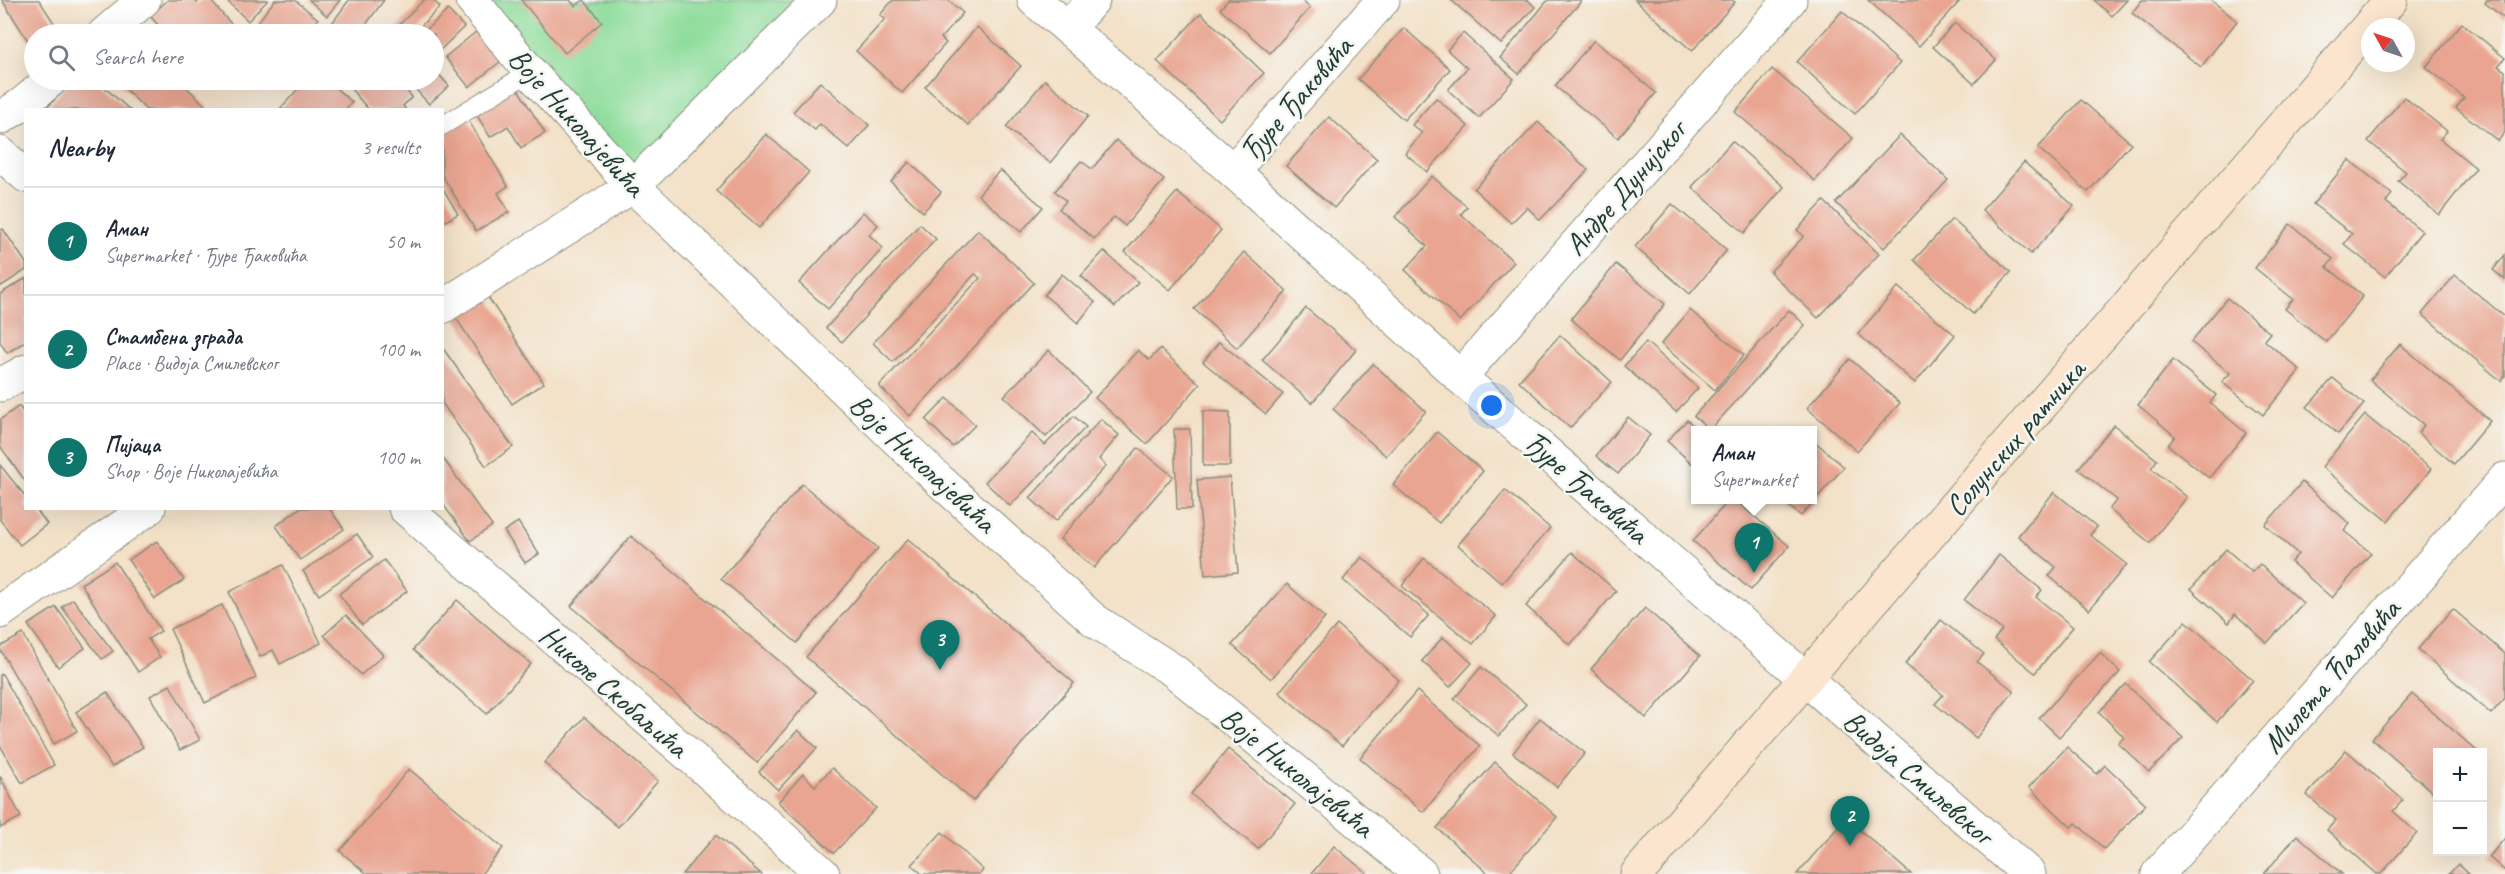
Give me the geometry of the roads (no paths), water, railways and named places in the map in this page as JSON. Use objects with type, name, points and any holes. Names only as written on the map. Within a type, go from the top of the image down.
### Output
[{"type":"main road","name":"Солунских ратника","points":[[1637,874],[2391,0]]},
{"type":"street","points":[[116,24],[144,0]]},
{"type":"street","name":"Воје Николајевића","points":[[472,0],[530,72],[633,186],[939,480],[1094,620],[1174,671],[1421,874]]},
{"type":"street","points":[[444,306],[633,186],[820,0]]},
{"type":"street","name":"Ђуре Ђаковића","points":[[1034,0],[1233,171],[1460,377],[1806,680]]},
{"type":"street","points":[[1068,28],[1093,0]]},
{"type":"street","name":"Ђуре Ђаковића","points":[[1233,171],[1383,0]]},
{"type":"street","name":"Андре Дунијског","points":[[1460,377],[1790,0]]},
{"type":"street","points":[[0,118],[39,90]]},
{"type":"street","points":[[0,153],[24,174]]},
{"type":"street","points":[[0,385],[24,372]]},
{"type":"street","name":"Милета Ћаловића","points":[[2158,874],[2505,479]]},
{"type":"street","points":[[0,612],[146,510]]},
{"type":"street","name":"Николе Скобаљића","points":[[407,510],[578,661],[721,782],[823,874]]},
{"type":"street","name":"Видоја Смилевског","points":[[1806,680],[2029,874]]},
{"type":"lane","points":[[444,125],[530,72]]},
{"type":"place","name":"Аман","points":[[1754,573]]},
{"type":"place","name":"Пијаца","points":[[940,670]]},
{"type":"place","name":"Стамбена зграда","points":[[1850,846]]}]
